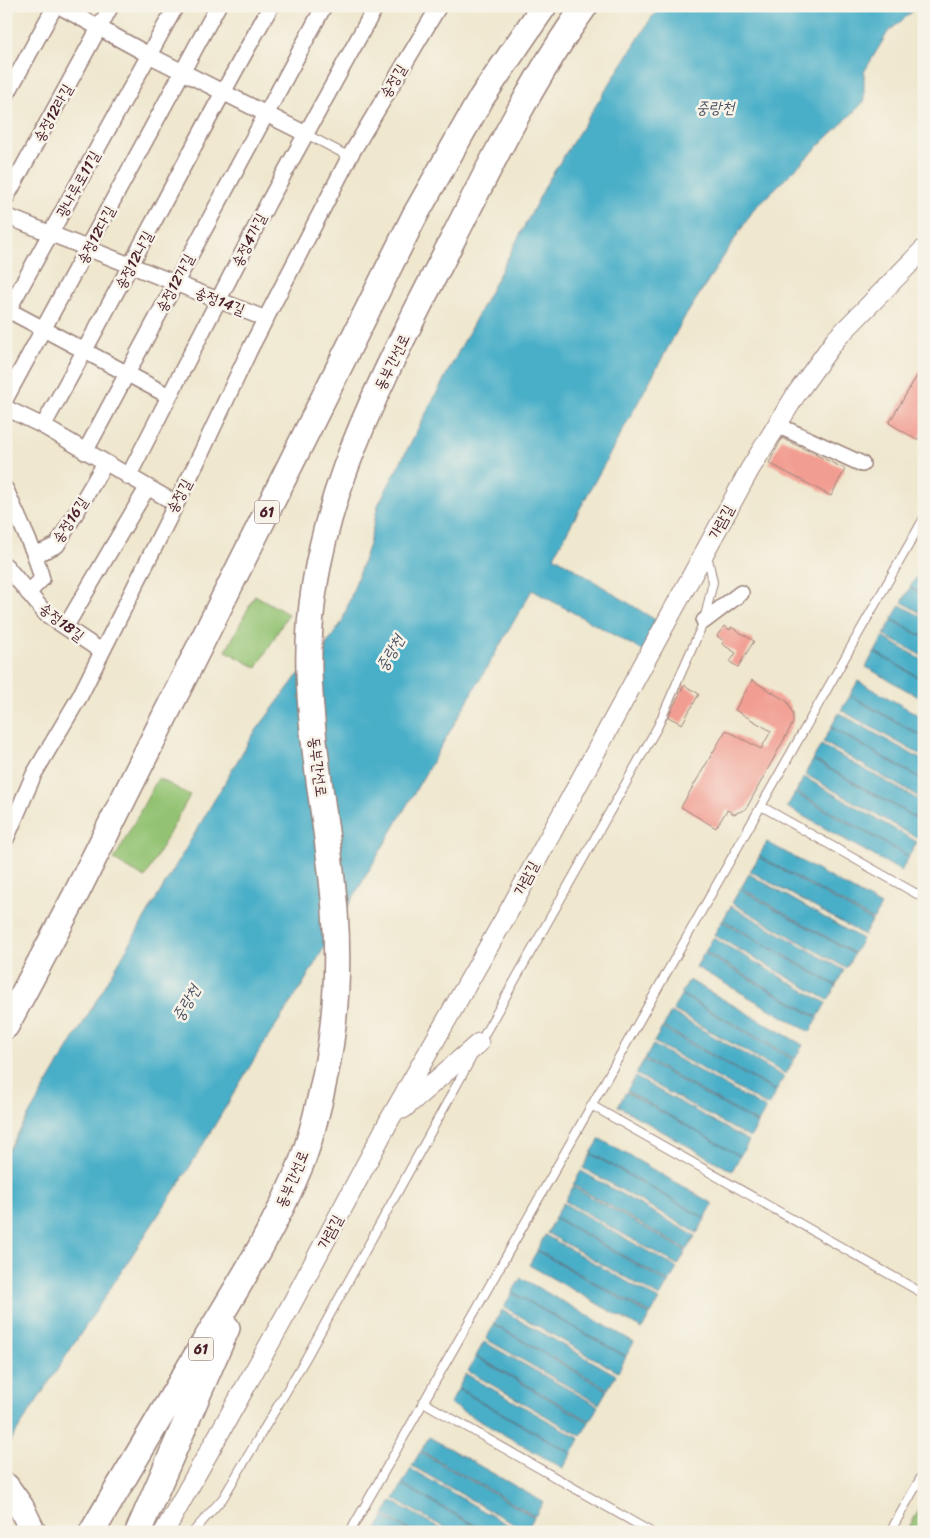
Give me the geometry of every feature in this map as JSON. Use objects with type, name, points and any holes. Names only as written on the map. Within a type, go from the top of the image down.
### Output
[{"type":"highway","name":"61","points":[[6,1026],[23,996],[414,217],[482,97],[544,6]]},
{"type":"highway","name":"동부간선로","points":[[92,1532],[231,1299],[262,1243],[301,1163],[325,1076],[333,1028],[336,961],[333,895],[310,705],[308,669],[314,580],[325,531],[340,480],[360,428],[398,348],[507,132],[544,65],[585,6]]},
{"type":"highway","points":[[6,1016],[23,996]]},
{"type":"highway","points":[[138,1532],[211,1369],[262,1243]]},
{"type":"highway","points":[[6,1486],[20,1507],[32,1532]]},
{"type":"street","points":[[6,96],[55,6]]},
{"type":"street","points":[[59,6],[149,55],[306,134]]},
{"type":"street","name":"송정12라길","points":[[6,198],[112,6]]},
{"type":"street","name":"광나루로11길","points":[[7,312],[176,6]]},
{"type":"street","name":"송정12다길","points":[[6,398],[89,248],[218,6]]},
{"type":"street","name":"송정12나길","points":[[43,426],[131,266],[222,91],[271,6]]},
{"type":"street","name":"송정12가길","points":[[86,452],[324,6]]},
{"type":"street","name":"송정4가길","points":[[128,477],[218,301],[376,6]]},
{"type":"street","name":"송정길","points":[[7,836],[34,774],[80,696],[266,319],[350,157],[438,6]]},
{"type":"street","name":"송정14길","points":[[6,216],[51,232],[131,266],[266,319]]},
{"type":"street","name":"가람길","points":[[164,1532],[290,1309],[390,1119],[510,909],[750,468],[836,338],[924,249]]},
{"type":"street","points":[[7,312],[169,396]]},
{"type":"street","points":[[6,408],[43,426],[175,503]]},
{"type":"street","points":[[777,425],[862,464]]},
{"type":"street","name":"송정16길","points":[[35,555],[57,545],[105,463]]},
{"type":"street","points":[[66,626],[147,488]]},
{"type":"street","points":[[6,490],[35,555],[42,579],[28,593]]},
{"type":"street","name":"송정18길","points":[[6,566],[46,614],[101,651]]},
{"type":"street","points":[[704,621],[741,593]]},
{"type":"street","points":[[390,1119],[479,1043]]},
{"type":"lane","points":[[306,134],[350,157]]},
{"type":"lane","points":[[350,1532],[924,518]]},
{"type":"lane","points":[[193,1532],[223,1498],[306,1358],[479,1043],[658,726],[704,621],[712,582],[706,550]]},
{"type":"lane","points":[[760,806],[924,898]]},
{"type":"lane","points":[[591,1105],[924,1294]]},
{"type":"lane","points":[[423,1402],[651,1532]]},
{"type":"lane","points":[[890,1532],[924,1472]]},
{"type":"green space","points":[[255,595],[288,614],[257,668],[226,651]]},
{"type":"green space","points":[[158,778],[190,795],[145,878],[114,860]]},
{"type":"green space","points":[[919,1510],[924,1513],[924,1532],[906,1532]]},
{"type":"water","name":"중랑천","points":[[662,6],[919,6],[888,32],[864,72],[864,102],[754,209],[683,320],[554,556],[657,621],[643,651],[532,590],[303,984],[261,1048],[189,1168],[6,1448],[6,1154],[252,736],[297,676],[322,651],[342,622],[369,544],[378,505],[548,181],[652,17]]},
{"type":"water","points":[[919,573],[924,576],[924,595],[910,587]]},
{"type":"water","points":[[910,588],[924,596],[924,615],[902,602]]},
{"type":"water","points":[[900,605],[924,618],[924,637],[892,619]]},
{"type":"water","points":[[892,620],[924,638],[924,657],[884,635]]},
{"type":"water","points":[[883,637],[924,661],[924,680],[875,652]]},
{"type":"water","points":[[874,652],[924,681],[924,700],[866,667]]},
{"type":"water","points":[[858,681],[924,718],[924,737],[850,695]]},
{"type":"water","points":[[850,696],[924,738],[924,757],[841,710]]},
{"type":"water","points":[[839,713],[924,761],[924,780],[831,727]]},
{"type":"water","points":[[831,728],[924,781],[924,800],[823,742]]},
{"type":"water","points":[[821,745],[924,803],[924,822],[813,759]]},
{"type":"water","points":[[813,760],[924,823],[924,830],[919,839],[805,774]]},
{"type":"water","points":[[804,777],[917,842],[909,856],[796,792]]},
{"type":"water","points":[[795,793],[909,857],[901,871],[787,807]]},
{"type":"water","points":[[767,842],[881,906],[873,920],[759,856]]},
{"type":"water","points":[[759,857],[872,921],[864,935],[750,871]]},
{"type":"water","points":[[749,874],[862,939],[854,953],[741,888]]},
{"type":"water","points":[[740,889],[854,954],[846,968],[732,903]]},
{"type":"water","points":[[731,906],[844,970],[836,985],[723,920]]},
{"type":"water","points":[[722,921],[836,986],[828,1000],[714,935]]},
{"type":"water","points":[[713,938],[826,1003],[818,1017],[705,952]]},
{"type":"water","points":[[704,953],[818,1018],[810,1032],[696,967]]},
{"type":"water","points":[[689,980],[803,1045],[795,1059],[681,994]]},
{"type":"water","points":[[681,995],[794,1060],[786,1074],[673,1010]]},
{"type":"water","points":[[671,1012],[784,1077],[776,1091],[663,1027]]},
{"type":"water","points":[[662,1028],[776,1092],[768,1106],[654,1042]]},
{"type":"water","points":[[653,1045],[766,1109],[758,1123],[645,1059]]},
{"type":"water","points":[[644,1060],[758,1124],[750,1138],[636,1074]]},
{"type":"water","points":[[635,1077],[749,1141],[740,1156],[627,1091]]},
{"type":"water","points":[[626,1092],[740,1156],[732,1171],[618,1106]]},
{"type":"water","points":[[600,1139],[713,1204],[705,1218],[591,1153]]},
{"type":"water","points":[[591,1154],[705,1219],[697,1233],[583,1168]]},
{"type":"water","points":[[581,1171],[695,1236],[687,1250],[573,1185]]},
{"type":"water","points":[[573,1187],[686,1251],[678,1265],[565,1201]]},
{"type":"water","points":[[563,1203],[677,1268],[669,1282],[555,1217]]},
{"type":"water","points":[[555,1218],[668,1283],[660,1297],[547,1233]]},
{"type":"water","points":[[545,1235],[659,1300],[651,1314],[537,1250]]},
{"type":"water","points":[[537,1251],[650,1315],[642,1329],[529,1265]]},
{"type":"water","points":[[521,1278],[634,1342],[626,1356],[512,1292]]},
{"type":"water","points":[[512,1293],[626,1357],[618,1372],[504,1307]]},
{"type":"water","points":[[502,1310],[616,1375],[608,1389],[494,1324]]},
{"type":"water","points":[[494,1325],[607,1390],[599,1404],[486,1339]]},
{"type":"water","points":[[484,1342],[598,1406],[590,1421],[476,1356]]},
{"type":"water","points":[[476,1357],[589,1422],[581,1436],[468,1371]]},
{"type":"water","points":[[466,1374],[580,1439],[572,1453],[458,1388]]},
{"type":"water","points":[[458,1389],[572,1454],[563,1468],[450,1404]]},
{"type":"water","points":[[429,1437],[543,1502],[535,1516],[421,1451]]},
{"type":"water","points":[[420,1452],[534,1517],[526,1531],[412,1466]]},
{"type":"water","points":[[411,1469],[520,1532],[487,1532],[402,1484]]},
{"type":"water","points":[[402,1485],[485,1532],[452,1532],[394,1499]]},
{"type":"water","points":[[392,1501],[446,1532],[413,1532],[384,1515]]},
{"type":"water","points":[[384,1517],[411,1532],[376,1531]]},
{"type":"building","points":[[924,364],[924,430],[917,440],[889,423]]},
{"type":"building","points":[[782,438],[845,469],[831,496],[769,463]]},
{"type":"building","points":[[724,626],[730,630],[731,627],[754,641],[738,667],[730,662],[736,653],[722,644],[724,641],[717,636]]},
{"type":"building","points":[[752,680],[788,702],[793,714],[793,723],[746,809],[734,814],[727,810],[716,828],[681,807],[726,730],[761,749],[771,731],[735,710]]},
{"type":"building","points":[[684,685],[699,694],[682,724],[668,717]]}]
